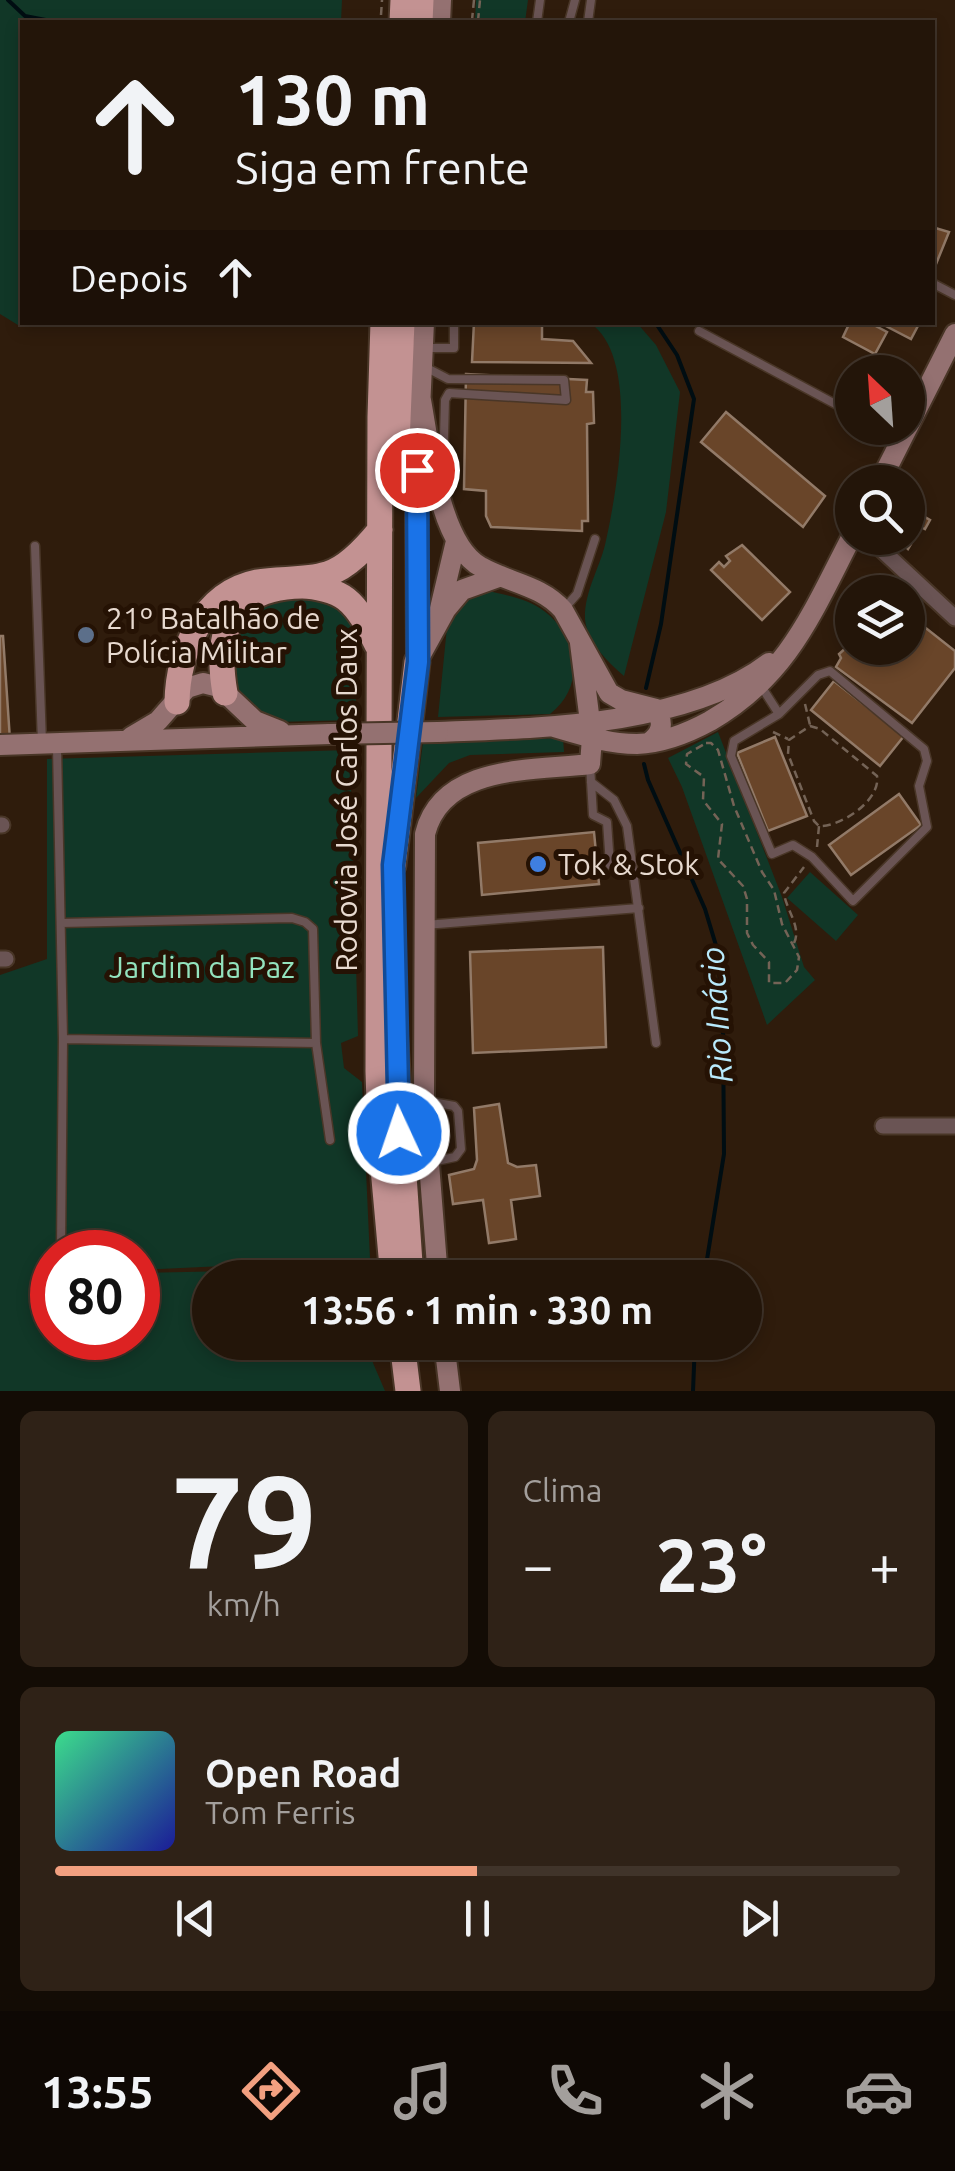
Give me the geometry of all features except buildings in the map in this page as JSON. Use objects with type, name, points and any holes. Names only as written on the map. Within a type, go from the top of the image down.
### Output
[{"type":"highway","points":[[391,19],[403,0]]},
{"type":"highway","name":"Rodovia José Carlos Daux","points":[[383,325],[378,1102],[392,1260]]},
{"type":"highway","name":"Rodovia José Carlos Daux","points":[[402,325],[396,452],[393,865],[396,1074],[410,1260]]},
{"type":"highway","points":[[177,702],[178,673],[186,647],[218,602],[254,583],[327,574],[343,566],[380,530]]},
{"type":"highway","points":[[225,693],[220,661],[225,634],[243,604],[285,586],[309,586],[342,595],[361,616],[379,649]]},
{"type":"highway","points":[[393,865],[418,662]]},
{"type":"highway","points":[[404,1360],[408,1391]]},
{"type":"highway","points":[[420,1360],[424,1391]]},
{"type":"main road","points":[[418,662],[416,496],[424,325]]},
{"type":"main road","points":[[925,394],[955,334]]},
{"type":"main road","points":[[420,395],[445,510],[456,542],[470,560],[553,598],[609,692],[621,700],[656,709]]},
{"type":"main road","points":[[437,625],[441,592],[456,542]]},
{"type":"main road","points":[[576,728],[616,742],[650,742],[695,729],[760,686],[780,666],[842,555]]},
{"type":"main road","points":[[418,662],[437,625],[462,590],[502,576]]},
{"type":"main road","points":[[0,746],[576,728],[693,700],[753,675],[770,663],[805,625]]},
{"type":"main road","points":[[436,1260],[424,1100],[428,821],[441,801],[461,785],[486,777],[591,773],[576,728],[585,693],[580,643]]},
{"type":"main road","points":[[126,740],[158,721],[187,688],[203,682],[219,687],[254,721],[291,735]]},
{"type":"main road","points":[[204,737],[224,728],[229,720],[231,710],[225,693]]},
{"type":"main road","points":[[693,700],[684,711],[688,724],[695,729]]},
{"type":"main road","points":[[177,702],[180,725],[204,737]]},
{"type":"main road","points":[[650,742],[661,730],[656,709]]},
{"type":"main road","points":[[446,1360],[450,1391]]},
{"type":"street","points":[[887,555],[955,618]]},
{"type":"street","points":[[883,1126],[955,1126]]},
{"type":"lane","points":[[422,356],[454,348],[454,325]]},
{"type":"lane","points":[[699,331],[835,404]]},
{"type":"lane","points":[[422,356],[448,379],[564,380],[566,400],[452,392],[446,396],[442,448],[445,510]]},
{"type":"lane","points":[[563,610],[577,594],[595,539]]},
{"type":"lane","points":[[35,546],[61,924],[62,1230]]},
{"type":"lane","points":[[830,671],[924,748],[927,761],[920,786],[928,827],[854,901],[812,857],[793,844],[772,854],[731,756],[734,741],[779,714],[818,675],[830,671]]},
{"type":"lane","points":[[760,686],[779,714]]},
{"type":"lane","points":[[591,773],[592,816],[604,818],[608,826],[610,865]]},
{"type":"lane","points":[[591,773],[614,800],[627,826],[656,1043]]},
{"type":"lane","points":[[424,926],[504,916],[639,908]]},
{"type":"lane","points":[[61,924],[292,918],[305,922],[313,929],[316,1043],[330,1140]]},
{"type":"lane","points":[[63,1038],[316,1043]]},
{"type":"lane","points":[[424,1100],[454,1106],[458,1111],[461,1149],[455,1157],[428,1163]]},
{"type":"path","points":[[382,0],[391,19]]},
{"type":"path","points":[[805,704],[810,726]]},
{"type":"path","points":[[789,740],[810,726]]},
{"type":"path","points":[[810,726],[820,729],[868,768],[877,776],[879,785],[846,818],[819,826]]},
{"type":"path","points":[[770,732],[782,733],[789,740],[788,754],[819,826],[820,839],[812,857],[784,892],[798,937],[793,944]]},
{"type":"path","points":[[706,742],[718,750],[734,806],[774,890],[782,924],[793,944],[800,957],[797,970],[790,980],[772,985],[767,957],[753,946],[747,934],[745,891],[718,859],[722,824],[703,800],[704,777],[686,764],[687,754],[706,742]]},
{"type":"green space","points":[[0,0],[342,0],[341,20],[20,20],[20,325],[0,314]]},
{"type":"green space","points":[[476,0],[528,0],[525,20],[475,20]]},
{"type":"green space","points":[[592,325],[639,325],[656,345],[680,392],[666,512],[624,676],[594,643],[585,619],[610,522],[619,460],[620,394],[616,365],[606,340]]},
{"type":"green space","points":[[483,590],[537,607],[565,634],[574,662],[573,676],[562,703],[550,714],[438,717],[448,617],[466,597]]},
{"type":"green space","points":[[311,594],[349,613],[356,632],[356,720],[275,722],[250,709],[228,674],[232,630],[258,603]]},
{"type":"green space","points":[[718,732],[782,897],[804,967],[815,980],[767,1025],[682,787],[668,758]]},
{"type":"green space","points":[[563,738],[564,752],[470,755],[449,763],[416,798],[423,742]]},
{"type":"green space","name":"Jardim da Paz","points":[[350,750],[358,1036],[341,1043],[344,1068],[362,1082],[370,1259],[192,1260],[192,1267],[160,1269],[160,1230],[30,1230],[30,1360],[160,1360],[160,1273],[192,1272],[192,1360],[373,1360],[385,1391],[0,1391],[0,975],[47,959],[47,759]]},
{"type":"green space","points":[[810,872],[858,915],[836,941],[787,898]]},
{"type":"waterway","name":"Rio Inácio","points":[[8,0],[25,16],[46,20]]},
{"type":"waterway","name":"Rio Inácio","points":[[646,688],[661,624],[694,399],[677,355],[657,325]]},
{"type":"waterway","name":"Rio Inácio","points":[[644,764],[705,909],[718,952],[724,1154],[707,1260]]},
{"type":"waterway","name":"Rio Inácio","points":[[693,1391],[694,1360]]},
{"type":"place","name":"21º Batalhão de Polícia Militar","points":[[86,635]]},
{"type":"place","name":"Tok & Stok","points":[[538,864]]},
{"type":"route","points":[[399,1133],[393,865],[418,662],[417,470]]}]
